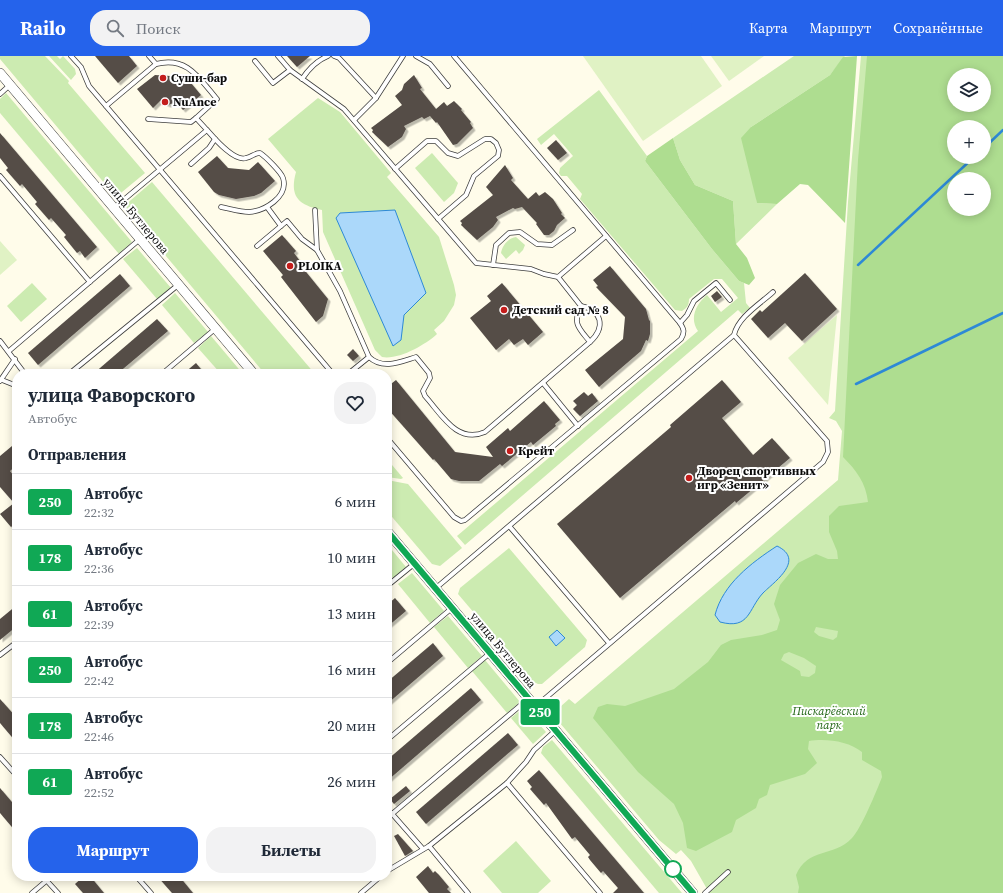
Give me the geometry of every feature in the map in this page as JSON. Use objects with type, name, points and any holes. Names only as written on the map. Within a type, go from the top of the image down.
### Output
[{"type":"street","name":"улица Бутлерова","points":[[0,73],[248,369]]},
{"type":"street","name":"улица Бутлерова","points":[[392,538],[692,893]]},
{"type":"lane","points":[[71,56],[81,67],[89,86],[329,369]]},
{"type":"lane","points":[[149,56],[156,64]]},
{"type":"lane","points":[[257,246],[287,221],[302,239],[317,250],[340,291],[369,357],[375,363],[386,365],[416,357],[429,373],[430,378],[423,391],[425,396],[453,428],[468,436],[485,432],[590,342],[600,331],[601,324],[599,318],[593,310],[581,306],[558,277],[531,269],[476,263],[344,109],[290,70],[278,56]]},
{"type":"lane","points":[[302,79],[316,64],[328,56]]},
{"type":"lane","points":[[334,56],[339,58],[376,98]]},
{"type":"lane","points":[[354,120],[376,98],[403,56]]},
{"type":"lane","points":[[416,56],[430,64],[448,86]]},
{"type":"lane","points":[[392,444],[454,518],[461,521],[465,520],[681,339],[684,334],[680,323],[454,56]]},
{"type":"lane","points":[[255,61],[273,82],[290,70]]},
{"type":"lane","points":[[106,106],[156,64],[164,62],[178,62],[191,68],[217,99],[191,122],[148,120]]},
{"type":"lane","points":[[0,94],[10,85]]},
{"type":"lane","points":[[196,118],[233,156],[246,158],[256,153],[260,153],[283,178],[284,185],[281,193],[277,199],[267,207],[249,212],[222,207]]},
{"type":"lane","points":[[114,208],[207,130]]},
{"type":"lane","points":[[191,164],[209,148],[215,139]]},
{"type":"lane","points":[[395,169],[427,141],[436,141],[448,153],[458,156],[485,139],[496,143],[499,150],[498,156],[474,176],[466,195],[438,219]]},
{"type":"lane","points":[[0,176],[90,282]]},
{"type":"lane","points":[[267,207],[281,226]]},
{"type":"lane","points":[[315,210],[317,250]]},
{"type":"lane","points":[[493,265],[496,244],[509,233],[520,232],[537,244],[552,245],[573,230]]},
{"type":"lane","points":[[558,277],[606,236]]},
{"type":"lane","points":[[9,351],[140,240]]},
{"type":"lane","points":[[680,323],[687,315],[694,300],[716,283],[730,300]]},
{"type":"lane","points":[[75,369],[179,285]]},
{"type":"lane","points":[[435,589],[510,527],[734,335],[736,328],[742,319],[773,292]]},
{"type":"lane","points":[[581,306],[576,320],[578,326],[590,342]]},
{"type":"lane","points":[[168,369],[216,329]]},
{"type":"lane","points":[[535,707],[823,462],[828,452],[827,441],[734,335]]},
{"type":"lane","points":[[0,341],[21,369]]},
{"type":"lane","points":[[354,369],[369,357]]},
{"type":"lane","points":[[12,384],[1,380],[15,359]]},
{"type":"lane","points":[[543,383],[578,426]]},
{"type":"lane","points":[[510,527],[609,643]]},
{"type":"lane","points":[[392,582],[414,564]]},
{"type":"lane","points":[[392,659],[452,608]]},
{"type":"lane","points":[[0,655],[12,646]]},
{"type":"lane","points":[[392,736],[490,653]]},
{"type":"lane","points":[[392,811],[528,699]]},
{"type":"lane","points":[[392,868],[429,846],[507,784],[534,750],[556,731]]},
{"type":"lane","points":[[0,756],[12,770]]},
{"type":"lane","points":[[507,784],[598,892]]},
{"type":"lane","points":[[392,816],[423,849]]},
{"type":"lane","points":[[429,846],[468,893]]},
{"type":"lane","points":[[705,893],[728,872]]},
{"type":"lane","points":[[32,893],[47,881],[58,893]]},
{"type":"lane","points":[[140,881],[151,893]]},
{"type":"lane","points":[[361,893],[375,881]]},
{"type":"green space","points":[[0,56],[45,56],[69,81],[68,83],[145,173],[116,197],[0,59]]},
{"type":"green space","points":[[49,56],[57,56],[60,59],[63,56],[75,69],[76,74],[71,80]]},
{"type":"green space","points":[[583,56],[701,56],[722,86],[643,141]]},
{"type":"green space","points":[[711,56],[764,56],[729,81]]},
{"type":"green space","points":[[794,56],[845,56],[830,75],[751,127],[757,203],[777,204],[736,244],[733,201],[695,185],[680,160],[673,138]]},
{"type":"green space","points":[[857,56],[845,223],[808,185],[800,184],[777,204],[757,203],[741,138],[751,127],[830,75],[843,57]]},
{"type":"green space","name":"Пискарёвский парк","points":[[861,56],[1003,56],[1003,893],[709,893],[716,887],[713,883],[707,889],[691,861],[681,850],[676,854],[659,840],[554,716],[553,712],[556,703],[560,707],[569,699],[575,704],[838,480],[842,431],[836,421],[829,418],[835,411],[848,202]]},
{"type":"green space","name":"Пискарёвский парк","points":[[867,56],[1003,56],[1003,893],[798,893],[799,887],[796,875],[801,866],[814,856],[837,848],[852,838],[873,800],[882,777],[881,771],[862,760],[862,752],[857,748],[837,741],[809,741],[808,749],[817,763],[805,774],[770,785],[767,795],[759,799],[756,808],[736,820],[732,832],[696,851],[687,848],[683,823],[674,804],[638,772],[593,718],[598,707],[607,704],[625,706],[674,689],[708,662],[721,645],[731,640],[762,635],[777,630],[780,620],[774,604],[780,585],[798,563],[816,554],[828,559],[838,559],[837,551],[829,532],[829,516],[839,506],[868,502],[860,477],[843,457],[858,160]],"holes":[[[816,627],[838,631],[837,637],[833,640],[819,636],[814,632]],[[789,652],[804,658],[816,666],[815,673],[809,677],[801,676],[800,671],[781,660],[784,654]]]},
{"type":"green space","points":[[599,90],[647,156],[645,161],[712,249],[739,281],[744,283],[746,303],[750,308],[742,314],[738,310],[465,545],[457,536],[698,331],[694,321],[695,312],[697,307],[707,295],[721,312],[738,298],[722,279],[714,279],[689,299],[688,305],[684,310],[675,310],[580,199],[582,194],[567,176],[561,176],[559,173],[560,168],[573,156],[554,134],[541,145],[537,139]]},
{"type":"green space","points":[[6,93],[132,242],[119,254],[0,113],[0,99]]},
{"type":"green space","points":[[318,98],[340,112],[391,173],[387,177],[439,237],[454,285],[456,295],[454,305],[444,321],[434,330],[437,334],[426,343],[404,354],[382,357],[375,350],[323,232],[322,210],[307,205],[298,198],[295,194],[294,188],[296,172],[268,139]]},
{"type":"green space","points":[[673,138],[680,160],[695,185],[733,201],[736,244],[747,258],[755,278],[749,285],[739,281],[712,249],[645,161],[647,156]]},
{"type":"green space","points":[[432,153],[458,183],[454,193],[444,202],[415,168]]},
{"type":"green space","points":[[152,182],[311,369],[261,369],[124,206]]},
{"type":"green space","points":[[516,237],[525,245],[523,250],[519,254],[516,250],[506,259],[501,253],[503,248],[508,241]]},
{"type":"green space","points":[[0,241],[17,260],[0,275]]},
{"type":"green space","points":[[137,248],[171,288],[157,299],[123,259]]},
{"type":"green space","points":[[32,283],[47,299],[21,322],[7,306]]},
{"type":"green space","points":[[175,293],[208,332],[194,343],[162,305]]},
{"type":"green space","points":[[837,315],[828,405],[788,358]]},
{"type":"green space","points":[[211,336],[239,369],[217,369],[198,348]]},
{"type":"green space","points":[[392,465],[403,478],[392,478]]},
{"type":"green space","points":[[392,481],[408,484],[462,548],[440,566],[432,564],[392,517]]},
{"type":"green space","points":[[509,548],[587,640],[585,647],[542,684],[532,681],[458,594],[460,588]]},
{"type":"green space","points":[[392,550],[406,567],[393,578],[392,577]]},
{"type":"green space","points":[[412,573],[444,611],[430,623],[398,584]]},
{"type":"green space","points":[[448,616],[482,656],[468,668],[434,627]]},
{"type":"green space","points":[[485,660],[520,702],[507,713],[472,671]]},
{"type":"green space","points":[[524,707],[546,732],[533,744],[511,718]]},
{"type":"green space","points":[[552,740],[682,893],[659,893],[541,753],[543,747]]},
{"type":"green space","points":[[516,841],[551,881],[538,893],[502,893],[483,871]]},
{"type":"water","points":[[395,210],[426,293],[404,315],[401,340],[393,346],[336,218],[340,213]]},
{"type":"water","points":[[777,546],[785,552],[789,558],[785,571],[763,593],[743,621],[730,624],[720,622],[715,615],[724,594],[731,584],[748,567]]},
{"type":"water","points":[[557,630],[565,638],[556,646],[549,637]]},
{"type":"building","points":[[95,56],[129,56],[137,66],[118,83]]},
{"type":"building","points":[[287,56],[310,56],[297,67]]},
{"type":"building","points":[[155,75],[186,77],[201,95],[183,110],[176,102],[168,105],[160,101],[153,108],[137,89]]},
{"type":"building","points":[[414,75],[422,88],[420,89],[436,109],[444,102],[447,106],[454,101],[471,122],[470,123],[473,128],[457,144],[453,145],[437,122],[436,123],[430,116],[424,119],[422,117],[404,126],[406,129],[402,137],[388,147],[372,132],[373,130],[371,128],[402,105],[395,96],[402,90],[404,84]]},
{"type":"building","points":[[0,133],[97,247],[85,258],[80,251],[77,253],[64,237],[66,235],[51,218],[49,220],[35,204],[37,202],[22,184],[20,186],[6,170],[8,168],[0,158]]},
{"type":"building","points":[[556,140],[567,153],[558,160],[547,148]]},
{"type":"building","points":[[217,156],[228,168],[249,170],[258,162],[275,181],[261,193],[254,196],[236,199],[219,195],[214,192],[198,172]]},
{"type":"building","points":[[505,165],[513,178],[511,180],[528,199],[536,192],[539,196],[545,192],[553,199],[562,213],[561,214],[565,218],[549,235],[544,235],[536,224],[537,223],[522,207],[515,209],[513,208],[496,217],[498,220],[493,227],[477,240],[461,225],[462,223],[460,221],[493,195],[486,187]]},
{"type":"building","points":[[282,235],[296,251],[294,253],[300,261],[298,262],[328,299],[323,316],[316,322],[281,277],[283,275],[263,251]]},
{"type":"building","points":[[610,266],[646,309],[650,321],[650,334],[648,341],[646,340],[641,351],[599,387],[585,370],[623,339],[625,317],[596,287],[598,286],[593,280]]},
{"type":"building","points":[[805,273],[837,309],[802,341],[785,323],[768,338],[751,319],[760,310],[762,312]]},
{"type":"building","points":[[120,274],[130,286],[38,365],[28,353]]},
{"type":"building","points":[[502,283],[543,332],[528,345],[523,339],[514,345],[509,339],[496,350],[470,318],[491,301],[487,296]]},
{"type":"building","points":[[717,291],[722,297],[715,302],[711,296]]},
{"type":"building","points":[[157,319],[168,331],[123,369],[99,369]]},
{"type":"building","points":[[353,349],[359,356],[353,361],[347,355]]},
{"type":"building","points":[[196,363],[201,369],[189,369]]},
{"type":"building","points":[[396,380],[455,452],[493,457],[486,447],[508,428],[510,431],[544,401],[560,420],[555,424],[556,426],[533,445],[531,442],[502,466],[500,464],[479,481],[459,481],[451,479],[392,414],[392,383]]},
{"type":"building","name":"Дворец спортивных игр «Зенит»","points":[[722,380],[741,402],[722,418],[753,455],[772,438],[790,458],[736,503],[735,501],[620,598],[557,524],[671,427],[670,425]]},
{"type":"building","points":[[584,392],[588,396],[592,393],[598,401],[580,416],[573,409],[577,405],[573,401]]},
{"type":"building","points":[[12,446],[12,469],[10,471],[12,474],[12,501],[0,487],[0,456]]},
{"type":"building","points":[[12,505],[12,526],[11,527],[0,514]]},
{"type":"building","points":[[395,598],[406,611],[392,623],[392,601]]},
{"type":"building","points":[[12,609],[12,630],[0,640],[0,619]]},
{"type":"building","points":[[433,643],[443,656],[392,700],[392,678]]},
{"type":"building","points":[[471,688],[481,700],[392,777],[392,756]]},
{"type":"building","points":[[0,699],[12,712],[12,737],[0,723]]},
{"type":"building","points":[[508,733],[518,745],[426,824],[416,812]]},
{"type":"building","points":[[539,770],[644,893],[613,893],[618,888],[603,871],[601,873],[588,857],[590,855],[575,837],[572,839],[546,803],[544,805],[530,789],[532,787],[527,781]]},
{"type":"building","points":[[406,786],[410,791],[394,804],[392,797]]},
{"type":"building","points":[[0,788],[12,802],[12,827],[0,813]]},
{"type":"building","points":[[398,834],[413,851],[405,856],[394,836]]},
{"type":"building","points":[[428,866],[433,873],[435,871],[439,875],[449,887],[447,889],[451,893],[429,893],[416,877]]},
{"type":"building","points":[[78,881],[94,881],[104,893],[83,893],[75,884]]},
{"type":"building","points":[[161,881],[183,881],[193,893],[172,893]]},
{"type":"waterway","points":[[991,141],[1003,130]]},
{"type":"waterway","points":[[858,265],[966,164]]},
{"type":"waterway","points":[[856,384],[1003,313]]},
{"type":"bus line","name":"250","points":[[392,537],[693,893]]},
{"type":"place","name":"Суши-бар","points":[[163,78]]},
{"type":"place","name":"NuAnce","points":[[165,102]]},
{"type":"place","name":"PLOIKA","points":[[290,266]]},
{"type":"place","name":"Детский сад № 8","points":[[504,310]]},
{"type":"place","name":"Крейт","points":[[510,451]]},
{"type":"place","name":"Дворец спортивных игр «Зенит»","points":[[689,478]]}]
